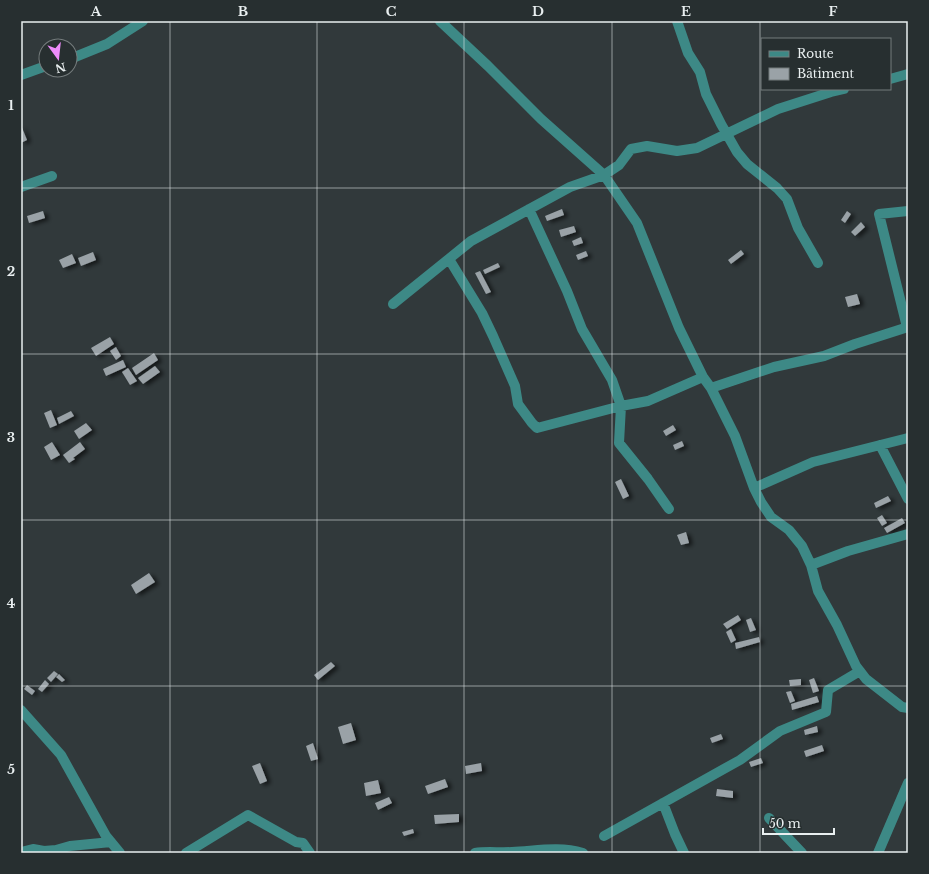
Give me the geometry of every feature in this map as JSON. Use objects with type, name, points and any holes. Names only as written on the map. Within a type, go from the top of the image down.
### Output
[{"type":"street","points":[[78,56],[107,44],[143,21]]},
{"type":"street","points":[[440,21],[541,119],[604,175],[637,224],[679,328],[704,377],[712,388],[735,436],[754,488],[761,502],[771,516],[789,530],[802,546],[811,565],[818,591],[856,666],[866,679],[902,707],[908,708]]},
{"type":"street","points":[[677,21],[688,53],[700,72],[706,94],[737,152],[748,164],[777,188],[787,199],[798,228],[818,263]]},
{"type":"street","points":[[21,75],[38,69]]},
{"type":"street","points":[[891,79],[908,74]]},
{"type":"street","points":[[393,304],[448,258],[471,241],[570,187],[604,175],[619,165],[631,149],[647,146],[677,151],[696,148],[778,109],[840,90]]},
{"type":"street","points":[[21,187],[52,176]]},
{"type":"street","points":[[529,209],[582,329],[612,380],[621,406],[619,443],[648,479],[669,509]]},
{"type":"street","points":[[712,388],[774,367],[824,356],[907,327],[879,214],[908,211]]},
{"type":"street","points":[[448,258],[482,313],[514,386],[518,404],[537,428],[621,406],[648,401],[704,377]]},
{"type":"street","points":[[754,488],[813,462],[908,438]]},
{"type":"street","points":[[880,445],[908,499]]},
{"type":"street","points":[[811,565],[848,551],[908,534]]},
{"type":"street","points":[[604,836],[740,760],[780,731],[826,712],[828,690],[860,671]]},
{"type":"street","points":[[21,710],[61,756],[95,817],[120,853]]},
{"type":"street","points":[[878,853],[908,784]]},
{"type":"street","points":[[663,803],[684,853]]},
{"type":"street","points":[[186,853],[248,815],[296,842],[303,843],[310,853]]},
{"type":"street","points":[[769,818],[802,853]]},
{"type":"street","points":[[21,852],[33,848],[44,851],[56,850],[70,846],[111,842]]},
{"type":"street","points":[[475,853],[560,849],[583,853]]},
{"type":"building","points":[[21,125],[27,140],[21,143]]},
{"type":"building","points":[[562,209],[564,215],[547,221],[545,216]]},
{"type":"building","points":[[43,211],[45,218],[29,223],[27,216]]},
{"type":"building","points":[[847,211],[851,214],[845,223],[841,220]]},
{"type":"building","points":[[861,222],[865,227],[855,236],[851,232]]},
{"type":"building","points":[[574,226],[576,232],[561,237],[559,230]]},
{"type":"building","points":[[581,237],[583,243],[574,246],[572,241]]},
{"type":"building","points":[[741,250],[744,254],[731,264],[728,260]]},
{"type":"building","points":[[586,251],[588,256],[578,260],[576,255]]},
{"type":"building","points":[[93,252],[96,260],[81,266],[78,258]]},
{"type":"building","points":[[72,254],[76,263],[63,268],[59,260]]},
{"type":"building","points":[[498,263],[500,267],[485,274],[483,270]]},
{"type":"building","points":[[480,271],[491,292],[486,294],[475,273]]},
{"type":"building","points":[[857,294],[860,304],[848,307],[845,297]]},
{"type":"building","points":[[110,337],[114,344],[96,356],[91,348]]},
{"type":"building","points":[[116,347],[121,356],[116,360],[110,351]]},
{"type":"building","points":[[154,353],[158,360],[136,375],[132,368]]},
{"type":"building","points":[[123,360],[126,367],[106,376],[103,369]]},
{"type":"building","points":[[155,366],[160,372],[143,384],[138,378]]},
{"type":"building","points":[[128,368],[137,381],[130,385],[122,372]]},
{"type":"building","points":[[51,410],[57,425],[50,428],[44,413]]},
{"type":"building","points":[[71,411],[74,416],[59,424],[57,418]]},
{"type":"building","points":[[86,423],[92,430],[79,439],[74,431]]},
{"type":"building","points":[[673,425],[676,430],[666,436],[663,431]]},
{"type":"building","points":[[682,441],[684,446],[675,450],[673,445]]},
{"type":"building","points":[[52,442],[60,455],[51,460],[44,447]]},
{"type":"building","points":[[80,442],[85,449],[69,463],[63,455]]},
{"type":"building","points":[[621,479],[629,496],[623,499],[615,482]]},
{"type":"building","points":[[888,496],[891,501],[876,508],[874,503]]},
{"type":"building","points":[[882,515],[887,523],[882,526],[877,518]]},
{"type":"building","points":[[902,518],[905,523],[887,533],[884,528]]},
{"type":"building","points":[[686,532],[689,543],[681,545],[677,535]]},
{"type":"building","points":[[149,573],[155,582],[136,594],[131,585]]},
{"type":"building","points":[[738,615],[741,620],[727,629],[723,624]]},
{"type":"building","points":[[751,618],[756,630],[750,632],[746,620]]},
{"type":"building","points":[[731,629],[736,640],[731,643],[726,632]]},
{"type":"building","points":[[759,637],[760,642],[736,649],[735,643]]},
{"type":"building","points":[[331,662],[335,666],[318,680],[314,675]]},
{"type":"building","points":[[54,671],[58,674],[51,682],[47,678]]},
{"type":"building","points":[[59,674],[65,680],[62,682],[56,677]]},
{"type":"building","points":[[814,678],[819,691],[813,693],[809,680]]},
{"type":"building","points":[[801,679],[801,685],[790,686],[789,680]]},
{"type":"building","points":[[45,680],[49,684],[42,692],[38,689]]},
{"type":"building","points":[[27,685],[35,691],[32,695],[24,689]]},
{"type":"building","points":[[791,691],[795,701],[790,703],[786,692]]},
{"type":"building","points":[[817,696],[819,702],[792,710],[791,704]]},
{"type":"building","points":[[351,723],[356,740],[343,744],[338,727]]},
{"type":"building","points":[[817,726],[818,732],[805,735],[804,730]]},
{"type":"building","points":[[721,734],[723,739],[712,743],[710,738]]},
{"type":"building","points":[[313,743],[318,759],[311,761],[306,746]]},
{"type":"building","points":[[822,745],[824,751],[806,757],[804,751]]},
{"type":"building","points":[[761,758],[763,763],[751,767],[749,762]]},
{"type":"building","points":[[260,763],[267,781],[260,784],[252,766]]},
{"type":"building","points":[[481,763],[482,771],[466,774],[465,766]]},
{"type":"building","points":[[445,779],[448,787],[428,794],[425,786]]},
{"type":"building","points":[[378,780],[381,793],[366,796],[364,783]]},
{"type":"building","points":[[717,789],[733,791],[733,798],[716,796]]},
{"type":"building","points":[[389,797],[392,803],[378,810],[375,803]]},
{"type":"building","points":[[459,814],[459,822],[435,824],[434,815]]},
{"type":"building","points":[[413,829],[414,833],[404,836],[402,832]]}]
